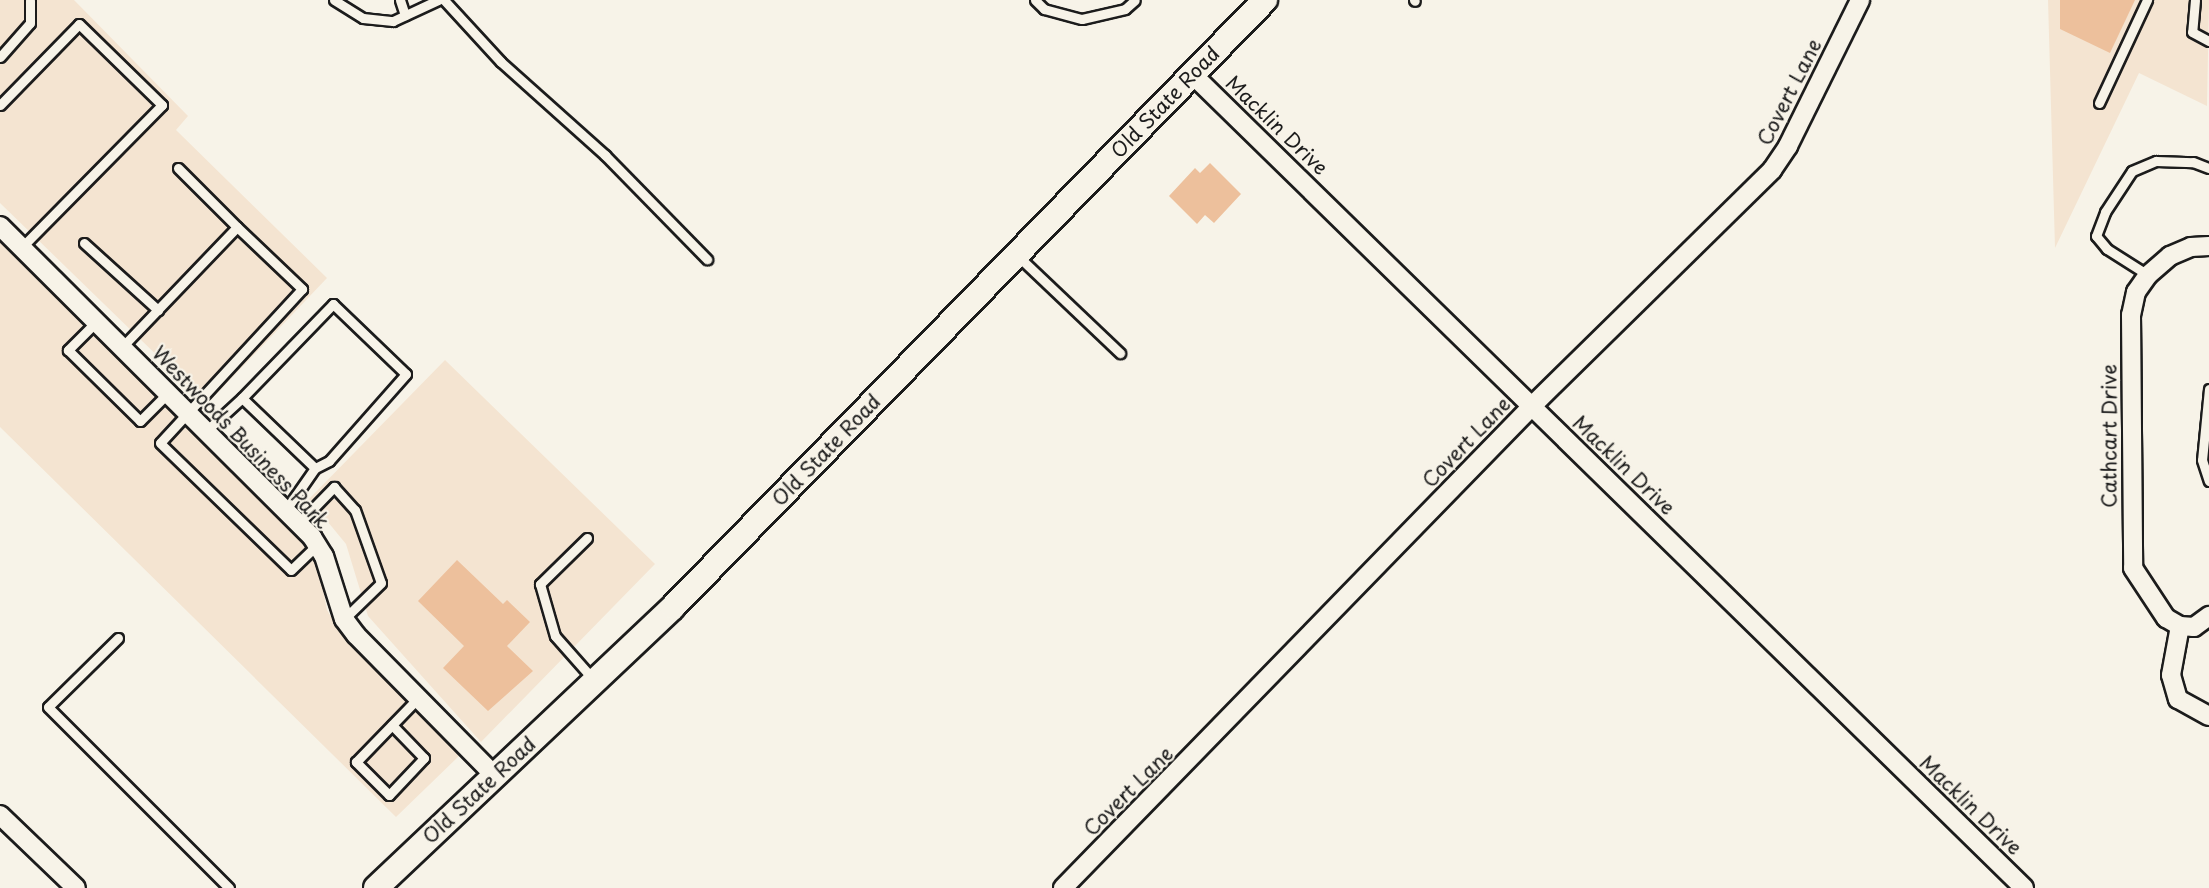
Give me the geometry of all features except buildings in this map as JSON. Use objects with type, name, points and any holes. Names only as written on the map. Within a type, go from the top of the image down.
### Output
[{"type":"street","name":"Old State Road","points":[[375,888],[673,607],[1265,0]]},
{"type":"street","name":"Covert Lane","points":[[1063,888],[1532,406],[1772,170],[1788,146],[1860,0]]},
{"type":"street","name":"Macklin Drive","points":[[1192,74],[2024,888]]},
{"type":"street","name":"Westwoods Business Park","points":[[0,226],[317,545],[344,619],[495,776]]},
{"type":"street","name":"Cathcart Drive","points":[[2180,626],[2166,618],[2133,568],[2131,315],[2136,292],[2148,275],[2170,256],[2191,247],[2209,246]]},
{"type":"street","points":[[2206,618],[2194,627],[2180,626],[2171,675],[2178,699],[2209,716]]},
{"type":"street","points":[[0,815],[76,888]]},
{"type":"lane","points":[[0,57],[30,23],[30,0]]},
{"type":"lane","points":[[334,0],[363,18],[393,21],[438,0]]},
{"type":"lane","points":[[400,0],[405,15]]},
{"type":"lane","points":[[444,0],[501,62],[605,155],[707,258]]},
{"type":"lane","points":[[1035,0],[1044,9],[1082,19],[1125,9],[1134,0]]},
{"type":"lane","points":[[2099,103],[2148,0]]},
{"type":"lane","points":[[2195,0],[2192,32],[2209,41]]},
{"type":"lane","points":[[0,105],[79,24],[162,105],[22,248]]},
{"type":"lane","points":[[2148,275],[2107,249],[2096,236],[2105,212],[2132,171],[2156,161],[2193,162],[2209,168]]},
{"type":"lane","points":[[178,168],[302,289],[160,443],[291,570],[317,545]]},
{"type":"lane","points":[[122,347],[237,227]]},
{"type":"lane","points":[[84,243],[158,310]]},
{"type":"lane","points":[[1017,254],[1120,353]]},
{"type":"lane","points":[[206,431],[242,398],[333,304],[406,374],[329,461],[315,468],[285,511]]},
{"type":"lane","points":[[96,322],[68,350],[140,421],[168,393]]},
{"type":"lane","points":[[2209,389],[2202,460],[2209,481]]},
{"type":"lane","points":[[242,398],[315,468]]},
{"type":"lane","points":[[298,524],[334,487],[355,510],[381,583],[344,619]]},
{"type":"lane","points":[[587,538],[540,584],[555,636],[595,681]]},
{"type":"lane","points":[[118,638],[48,706],[229,888]]},
{"type":"lane","points":[[392,725],[424,758],[389,795],[356,762],[418,698]]},
{"type":"shaded area","points":[[0,0],[74,0],[188,116],[176,130],[327,278],[207,404],[0,203]]},
{"type":"shaded area","points":[[2048,0],[2209,0],[2207,106],[2139,73],[2055,248]]},
{"type":"shaded area","points":[[0,241],[299,533],[318,564],[327,610],[340,632],[459,756],[396,817],[0,427]]},
{"type":"shaded area","points":[[445,360],[655,564],[481,742],[368,616],[346,544],[309,499]]}]
